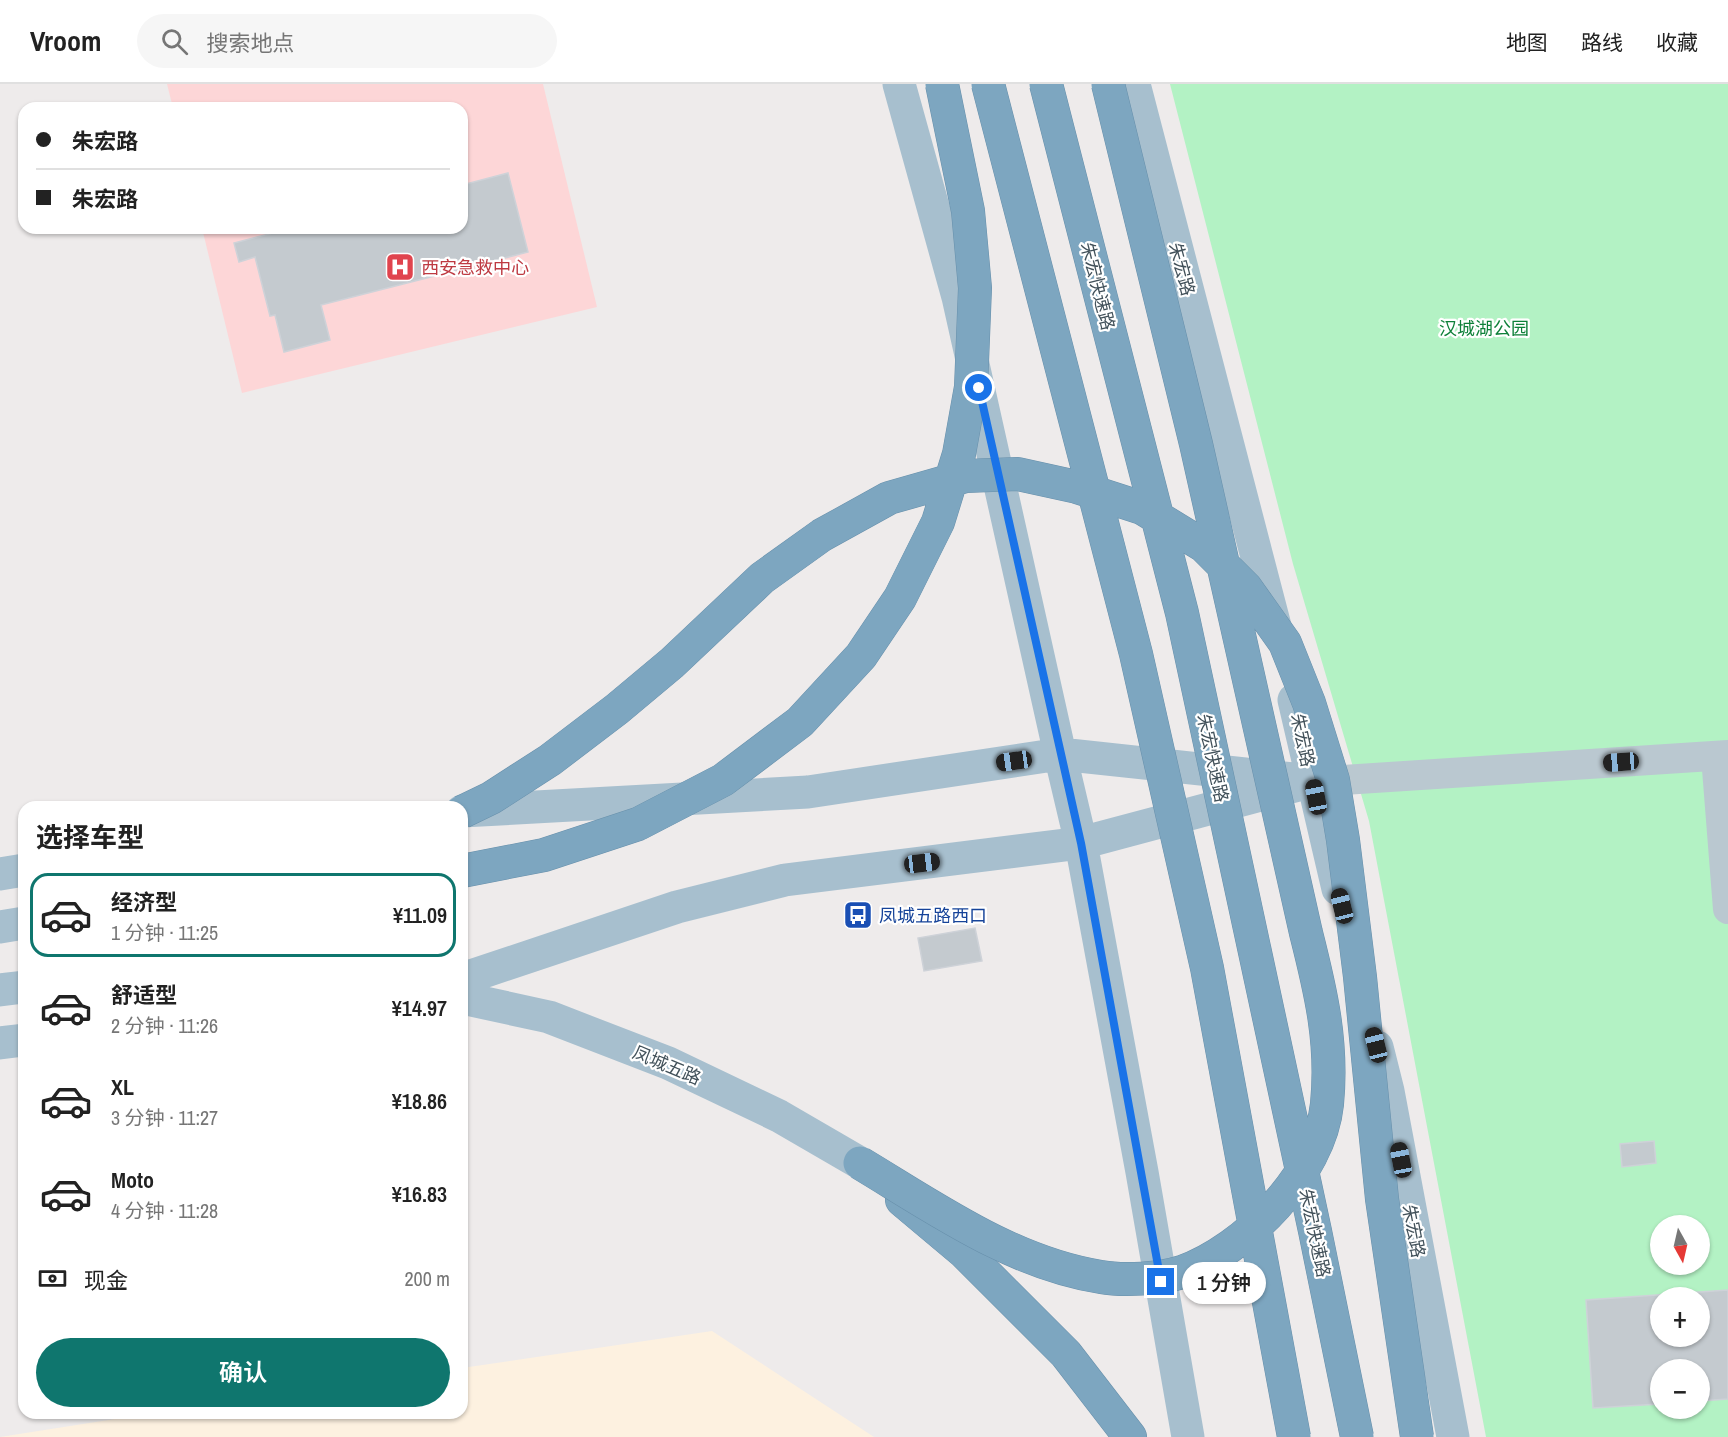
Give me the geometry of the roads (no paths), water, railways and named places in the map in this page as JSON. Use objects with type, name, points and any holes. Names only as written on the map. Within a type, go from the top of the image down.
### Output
[{"type":"highway","points":[[468,871],[544,855],[638,824],[723,780],[800,722],[861,656],[900,598],[938,522],[959,454],[971,387],[975,288],[968,212],[942,84]]},
{"type":"highway","points":[[988,84],[1136,654],[1202,944],[1294,1437]]},
{"type":"highway","name":"朱宏快速路","points":[[1046,84],[1182,613],[1357,1437]]},
{"type":"highway","points":[[860,1163],[981,1235],[1054,1267],[1103,1278],[1147,1278],[1180,1273],[1217,1257],[1250,1231],[1286,1195],[1316,1148],[1327,1106],[1329,1054],[1323,996],[1304,922],[1196,444],[1108,84]]},
{"type":"highway","points":[[468,809],[491,798],[550,760],[617,709],[672,663],[762,578],[822,534],[889,498],[966,476],[1018,474],[1077,486],[1142,508],[1204,546],[1246,588],[1285,644],[1309,703],[1333,780],[1360,977],[1382,1199],[1417,1437]]},
{"type":"highway","points":[[860,1163],[964,1252],[1066,1354],[1130,1437]]},
{"type":"main road","points":[[899,84],[958,297],[1081,843],[1188,1437]]},
{"type":"main road","name":"朱宏路","points":[[1134,84],[1299,717],[1312,782],[1388,1091],[1453,1437]]},
{"type":"main road","points":[[468,812],[808,792],[1060,754],[1312,782]]},
{"type":"main road","points":[[468,977],[677,907],[785,880],[1081,843],[1312,782]]},
{"type":"main road","points":[[0,874],[18,871]]},
{"type":"main road","points":[[0,927],[18,924]]},
{"type":"main road","points":[[0,990],[18,988]]},
{"type":"main road","name":"凤城五路","points":[[468,999],[549,1017],[668,1063],[779,1116],[860,1163]]},
{"type":"main road","points":[[0,1043],[18,1041]]},
{"type":"lane","points":[[1312,782],[1722,755],[1728,909]]},
{"type":"place","name":"西安急救中心","points":[[400,267]]},
{"type":"place","name":"凤城五路西口","points":[[858,915]]},
{"type":"park label","name":"汉城湖公园","points":[[1484,328]]}]
